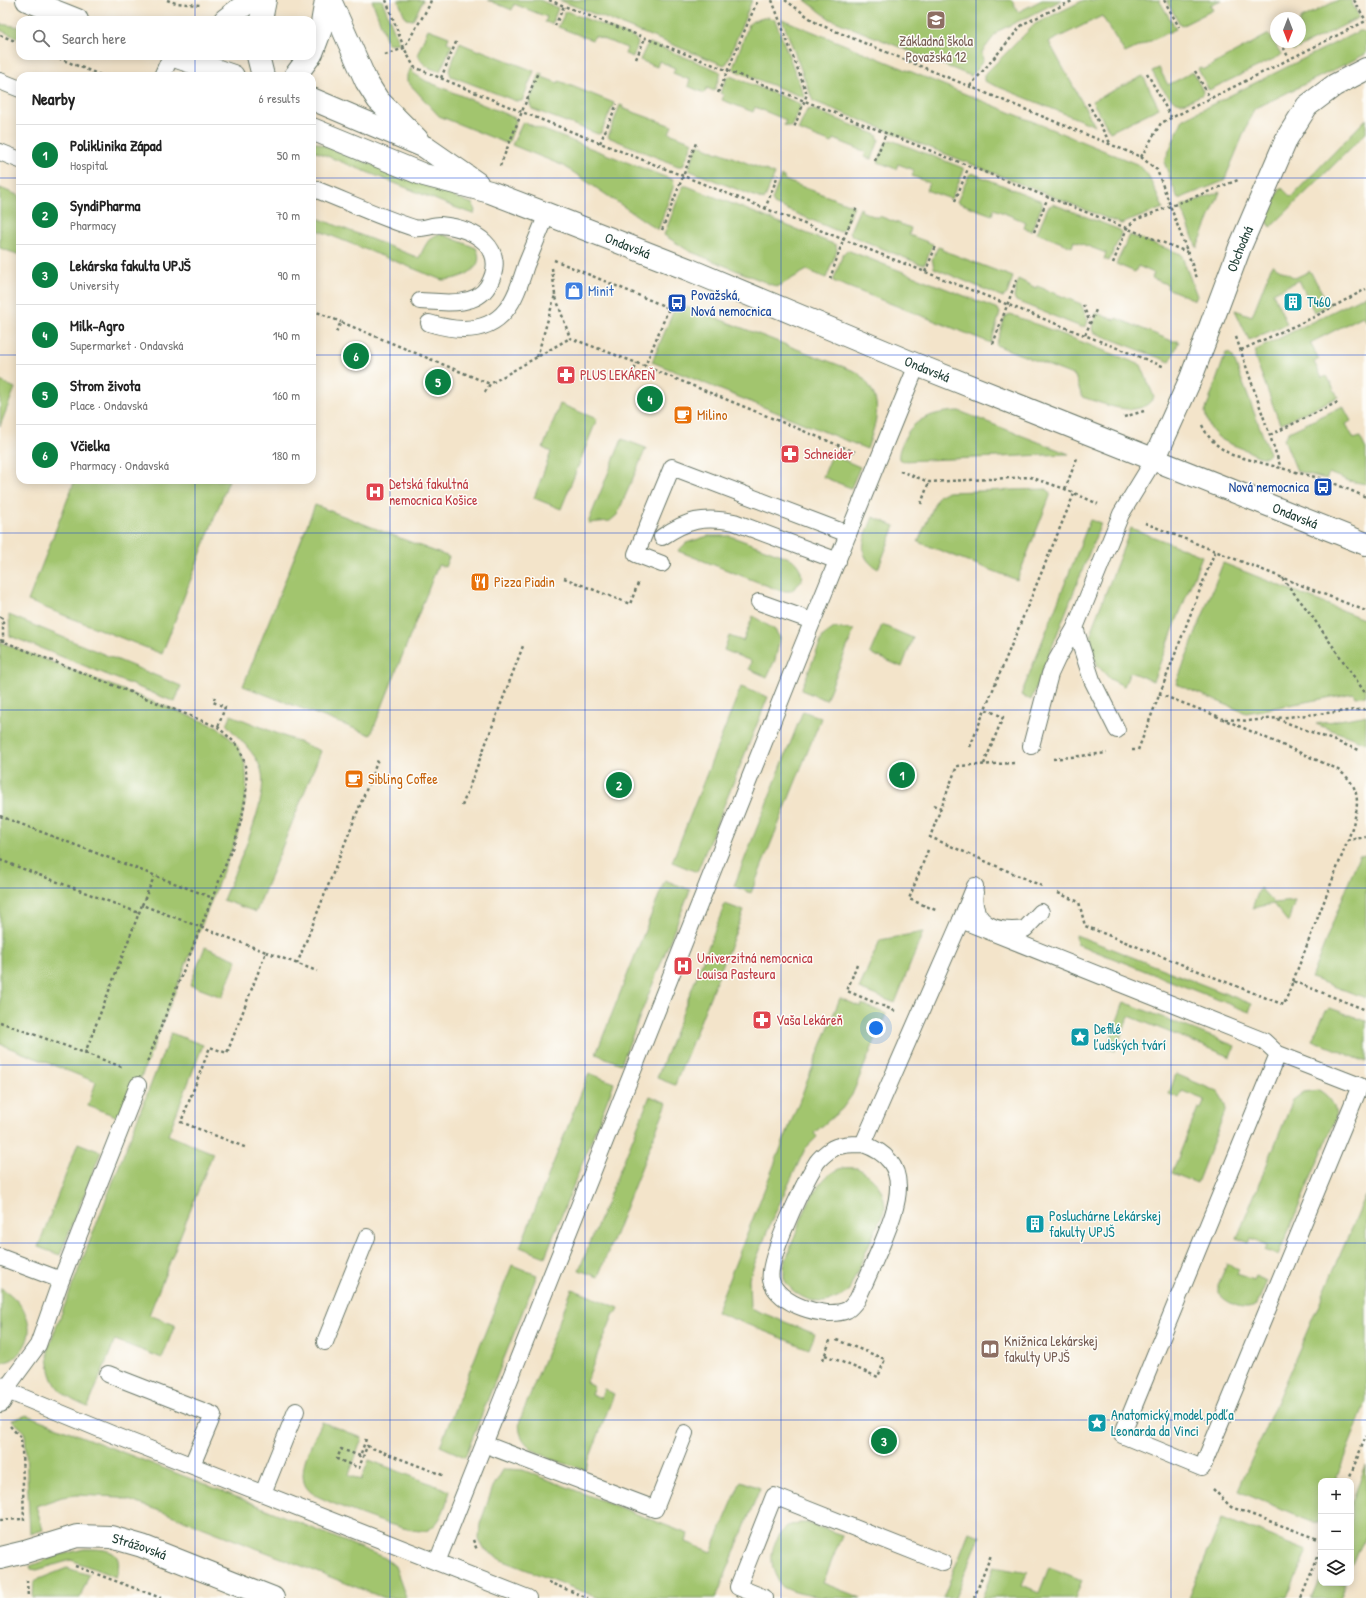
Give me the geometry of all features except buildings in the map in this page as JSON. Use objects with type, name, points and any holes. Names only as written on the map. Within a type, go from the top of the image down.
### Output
[{"type":"street","points":[[28,0],[67,16]]},
{"type":"street","points":[[230,16],[251,0]]},
{"type":"street","points":[[262,16],[265,0]]},
{"type":"street","points":[[316,43],[322,29],[326,0]]},
{"type":"street","points":[[330,0],[359,66],[378,100],[425,147]]},
{"type":"street","points":[[184,60],[221,72]]},
{"type":"street","points":[[259,60],[262,72]]},
{"type":"street","points":[[297,72],[307,60]]},
{"type":"street","name":"Obchodná","points":[[1154,460],[1191,378],[1240,246],[1287,138],[1307,106],[1335,85],[1366,69]]},
{"type":"street","name":"Ondavská","points":[[316,101],[425,147],[490,192]]},
{"type":"street","name":"Ondavská","points":[[316,131],[424,175],[490,192],[690,270],[917,365],[1366,544]]},
{"type":"street","name":"Strážovská","points":[[0,1558],[26,1552],[77,1536],[111,1537],[142,1546],[273,1598]]},
{"type":"lane","points":[[164,72],[170,60]]},
{"type":"lane","points":[[0,81],[16,87]]},
{"type":"lane","points":[[0,152],[16,158]]},
{"type":"lane","points":[[316,190],[416,229],[440,225],[471,233],[491,247],[495,262],[488,287],[480,296],[452,302],[420,301]]},
{"type":"lane","points":[[429,323],[449,329],[472,329],[492,323],[500,317],[511,301],[547,214]]},
{"type":"lane","points":[[437,1562],[787,684],[917,365]]},
{"type":"lane","points":[[1032,746],[1050,674],[1075,628],[1121,514],[1154,460]]},
{"type":"lane","points":[[655,562],[636,554],[672,467],[848,534]]},
{"type":"lane","points":[[662,537],[682,524],[691,521],[722,520],[734,522],[838,561]]},
{"type":"lane","points":[[759,602],[812,622]]},
{"type":"lane","points":[[1075,628],[1092,680],[1117,730]]},
{"type":"lane","points":[[863,1144],[976,886],[973,902],[977,914],[988,925],[1001,930],[1025,929],[1041,912],[1027,947]]},
{"type":"lane","points":[[961,920],[1264,1041],[1278,1054],[1360,1086],[1202,1468],[1122,1435],[1278,1054]]},
{"type":"lane","points":[[140,1080],[61,1280],[38,1345],[2,1393],[192,1465],[528,1598]]},
{"type":"lane","points":[[863,1144],[878,1149],[890,1162],[897,1177],[899,1194],[894,1214],[857,1300],[848,1310],[836,1314],[819,1314],[788,1300],[776,1291],[771,1280],[771,1268],[796,1199],[818,1161],[831,1149],[845,1145],[863,1144]]},
{"type":"lane","points":[[325,1342],[367,1237]]},
{"type":"lane","points":[[0,1257],[61,1280]]},
{"type":"lane","points":[[108,1374],[213,1416],[192,1465]]},
{"type":"lane","points":[[263,1493],[296,1411]]},
{"type":"lane","points":[[484,1444],[655,1509],[685,1433]]},
{"type":"lane","points":[[765,1598],[738,1588],[774,1496],[943,1563]]},
{"type":"path","points":[[167,0],[191,5],[206,5]]},
{"type":"path","points":[[386,0],[404,48],[414,67],[522,112],[1191,378]]},
{"type":"path","points":[[359,66],[404,48],[431,0]]},
{"type":"path","points":[[549,0],[1188,252]]},
{"type":"path","points":[[718,93],[759,0]]},
{"type":"path","points":[[772,0],[807,94],[806,101],[794,128]]},
{"type":"path","points":[[785,0],[818,24],[1141,157],[1157,170],[1199,283],[1219,304],[1230,321],[1242,350],[1281,469]]},
{"type":"path","points":[[970,86],[1023,24],[1074,0]]},
{"type":"path","points":[[1164,0],[1179,27]]},
{"type":"path","points":[[1141,157],[1161,123],[1366,21],[1354,0]]},
{"type":"path","points":[[555,26],[564,6]]},
{"type":"path","points":[[0,35],[16,41]]},
{"type":"path","points":[[636,59],[645,38]]},
{"type":"path","points":[[441,78],[458,40]]},
{"type":"path","points":[[1284,48],[1289,59]]},
{"type":"path","points":[[63,60],[93,72]]},
{"type":"path","points":[[1195,71],[1210,98]]},
{"type":"path","points":[[522,112],[538,72]]},
{"type":"path","points":[[1147,74],[1171,117]]},
{"type":"path","points":[[1088,103],[1110,144]]},
{"type":"path","points":[[600,143],[618,104]]},
{"type":"path","points":[[875,161],[886,133]]},
{"type":"path","points":[[661,233],[696,143]]},
{"type":"path","points":[[955,201],[969,166]]},
{"type":"path","points":[[1113,263],[1127,228],[1135,220],[1275,166]]},
{"type":"path","points":[[765,209],[778,175]]},
{"type":"path","points":[[1034,232],[1048,197]]},
{"type":"path","points":[[830,279],[843,240],[857,207]]},
{"type":"path","points":[[925,272],[936,246]]},
{"type":"path","points":[[570,338],[555,295],[550,258],[669,308],[645,366]]},
{"type":"path","points":[[993,344],[1006,304],[1017,278]]},
{"type":"path","points":[[1242,350],[1314,317],[1366,289]]},
{"type":"path","points":[[536,358],[555,295]]},
{"type":"path","points":[[1083,305],[1090,323]]},
{"type":"path","points":[[1085,336],[1096,310]]},
{"type":"path","points":[[316,312],[490,384]]},
{"type":"path","points":[[336,332],[340,322]]},
{"type":"path","points":[[485,392],[490,384],[570,338]]},
{"type":"path","points":[[570,338],[645,366],[929,482],[1030,477],[1366,611]]},
{"type":"path","points":[[632,375],[637,363]]},
{"type":"path","points":[[1270,435],[1340,401]]},
{"type":"path","points":[[1122,417],[1141,413],[1146,410]]},
{"type":"path","points":[[1201,424],[1207,437],[1232,455],[1326,480],[1365,496]]},
{"type":"path","points":[[921,504],[929,482]]},
{"type":"path","points":[[970,747],[1074,494]]},
{"type":"path","points":[[1130,751],[1138,750],[1215,551]]},
{"type":"path","points":[[564,578],[630,604],[655,562]]},
{"type":"path","points":[[1282,577],[1310,612],[1366,694]]},
{"type":"path","points":[[0,618],[3,619],[2,641],[218,727],[235,743],[244,764],[246,789],[244,815],[236,841],[140,1080],[85,1053],[0,1022]]},
{"type":"path","points":[[462,806],[523,646]]},
{"type":"path","points":[[1057,892],[1079,902],[1085,926],[1284,1005],[1348,840],[1359,803],[1359,794],[1350,778],[1335,768],[1216,716],[1159,694]]},
{"type":"path","points":[[215,696],[213,702],[225,707],[218,727]]},
{"type":"path","points":[[984,764],[1003,717],[985,709]]},
{"type":"path","points":[[1216,716],[1238,721],[1366,709]]},
{"type":"path","points":[[1275,718],[1359,750]]},
{"type":"path","points":[[1046,759],[1115,752]]},
{"type":"path","points":[[297,964],[378,760]]},
{"type":"path","points":[[1016,762],[957,766],[930,837],[1043,886]]},
{"type":"path","points":[[933,805],[941,808]]},
{"type":"path","points":[[0,816],[213,898]]},
{"type":"path","points":[[1348,840],[1366,837]]},
{"type":"path","points":[[928,850],[908,899],[961,920]]},
{"type":"path","points":[[0,860],[139,913]]},
{"type":"path","points":[[85,1053],[154,876]]},
{"type":"path","points":[[142,905],[316,971]]},
{"type":"path","points":[[247,1148],[181,1122],[210,1047],[227,1053],[266,952]]},
{"type":"path","points":[[857,964],[847,991],[918,1020]]},
{"type":"path","points":[[1293,982],[1366,1010]]},
{"type":"path","points":[[822,1360],[831,1339],[885,1359],[878,1377],[825,1355]]},
{"type":"path","points":[[5,1424],[16,1432],[21,1438],[28,1598]]},
{"type":"path","points":[[1349,1478],[1366,1436]]},
{"type":"path","points":[[366,1439],[360,1456],[341,1448],[337,1459],[359,1468],[367,1446],[468,1485]]},
{"type":"path","points":[[1231,1507],[1318,1539]]},
{"type":"path","points":[[0,1520],[24,1519]]},
{"type":"path","points":[[472,1537],[479,1552]]},
{"type":"path","points":[[1301,1598],[1320,1550]]},
{"type":"path","points":[[974,1598],[991,1555]]},
{"type":"path","points":[[71,1565],[161,1598]]},
{"type":"path","points":[[547,1582],[588,1598]]},
{"type":"green space","points":[[372,0],[382,0],[399,43],[388,44]]},
{"type":"green space","points":[[398,0],[423,0],[413,20],[406,19]]},
{"type":"green space","points":[[488,0],[540,0],[558,8],[552,24],[545,22],[547,17],[514,4],[512,10]]},
{"type":"green space","points":[[559,0],[752,0],[727,63],[724,65]]},
{"type":"green space","points":[[805,0],[1012,0],[1018,12],[1042,0],[1062,0],[998,31],[982,52],[983,61],[971,76],[830,19]]},
{"type":"green space","points":[[1084,0],[1159,0],[1176,29],[1125,53],[1102,16],[1049,42],[1095,126],[984,81],[984,75],[1035,24]]},
{"type":"green space","points":[[1166,0],[1221,0],[1210,5],[1213,10],[1181,26]]},
{"type":"green space","points":[[1338,0],[1351,0],[1358,18],[1306,44],[1306,16]]},
{"type":"green space","points":[[566,11],[635,38],[638,43],[633,57],[625,54],[627,48],[595,36],[592,40],[558,27]]},
{"type":"green space","points":[[767,17],[775,20],[805,98],[736,71],[733,68],[749,24],[753,21]]},
{"type":"green space","points":[[782,19],[1139,165],[1148,175],[1163,208],[1121,224],[813,101]]},
{"type":"green space","points":[[0,24],[16,26],[16,37],[0,30]]},
{"type":"green space","points":[[428,29],[449,37],[447,42],[452,45],[440,71],[432,69],[423,63],[419,57],[418,53]]},
{"type":"green space","points":[[1359,31],[1363,31],[1366,34],[1366,54],[1254,109],[1224,181],[1178,199],[1164,162],[1183,119]]},
{"type":"green space","points":[[1269,34],[1270,48],[1277,48],[1281,54],[1280,56],[1209,90],[1198,69],[1201,68],[1203,70]]},
{"type":"green space","points":[[460,42],[479,51],[480,50],[534,71],[522,101],[516,101],[451,76],[449,71]]},
{"type":"green space","points":[[650,43],[719,71],[721,73],[714,91],[707,88],[704,93],[688,86],[690,80],[673,73],[675,68],[659,61],[657,67],[640,60],[647,45]]},
{"type":"green space","points":[[1290,48],[1299,48],[1295,50]]},
{"type":"green space","points":[[411,68],[413,73],[426,81],[515,118],[516,122],[508,144],[439,116],[407,81],[407,75]]},
{"type":"green space","points":[[1159,68],[1168,85],[1193,72],[1203,91],[1202,95],[1183,103],[1172,99],[1167,95],[1152,71]]},
{"type":"green space","points":[[540,73],[543,74],[542,77],[558,83],[559,81],[614,103],[601,133],[598,134],[532,109],[529,102]]},
{"type":"green space","points":[[730,76],[798,103],[800,105],[800,109],[791,127],[784,125],[786,120],[755,107],[753,112],[722,100],[724,95],[720,93],[726,79]]},
{"type":"green space","points":[[1143,76],[1159,108],[1110,132],[1092,101]]},
{"type":"green space","points":[[620,105],[623,106],[622,108],[672,126],[669,133],[693,142],[683,166],[678,166],[608,137]]},
{"type":"green space","points":[[812,109],[877,135],[879,140],[872,159],[864,157],[866,152],[834,139],[832,143],[798,130],[807,110]]},
{"type":"green space","points":[[1366,119],[1366,133],[1271,227],[1265,219],[1281,187],[1291,197]]},
{"type":"green space","points":[[523,122],[673,180],[674,185],[658,230],[564,166],[512,145]]},
{"type":"green space","points":[[891,140],[963,168],[963,173],[951,199],[926,190],[929,183],[912,176],[914,170],[898,164],[896,169],[878,162],[886,142]]},
{"type":"green space","points":[[316,143],[473,204],[475,211],[474,214],[316,152]]},
{"type":"green space","points":[[698,144],[775,174],[764,200],[688,170]]},
{"type":"green space","points":[[972,173],[1042,201],[1042,206],[1031,231],[1024,228],[1026,222],[994,209],[992,215],[957,202],[969,175]]},
{"type":"green space","points":[[781,176],[784,177],[784,180],[854,206],[843,230],[840,232],[774,204],[772,200]]},
{"type":"green space","points":[[683,186],[687,186],[836,245],[837,251],[826,278],[807,270],[777,287],[689,251],[664,235]]},
{"type":"green space","points":[[0,188],[16,194],[16,254],[0,248]]},
{"type":"green space","points":[[1220,192],[1197,248],[1181,206]]},
{"type":"green space","points":[[1053,204],[1120,230],[1121,234],[1109,261],[1104,259],[1106,253],[1074,241],[1072,247],[1037,233],[1048,207]]},
{"type":"green space","points":[[860,208],[862,209],[861,211],[878,218],[879,216],[911,228],[909,235],[933,244],[925,264],[920,264],[852,236],[850,231]]},
{"type":"green space","points":[[316,218],[419,258],[428,241],[439,235],[444,235],[476,248],[479,256],[475,268],[463,276],[449,280],[442,280],[316,230]]},
{"type":"green space","points":[[1130,235],[1181,254],[1197,296],[1195,300],[1167,288],[1168,285],[1152,278],[1154,273],[1138,266],[1135,272],[1116,264]]},
{"type":"green space","points":[[938,247],[942,248],[942,250],[1013,277],[1007,294],[1003,297],[934,268],[932,259]]},
{"type":"green space","points":[[847,250],[998,309],[1000,313],[991,343],[833,281],[843,254]]},
{"type":"green space","points":[[1272,265],[1295,278],[1310,271],[1329,305],[1314,312],[1299,280],[1273,293],[1287,324],[1249,340],[1235,310],[1252,316]]},
{"type":"green space","points":[[1018,279],[1036,288],[1037,286],[1081,304],[1088,321],[1086,326],[1081,327],[1016,301],[1014,297]]},
{"type":"green space","points":[[1366,295],[1366,321],[1363,316],[1310,343],[1319,359],[1314,362],[1322,378],[1327,376],[1338,397],[1280,424],[1255,357],[1256,350]]},
{"type":"green space","points":[[677,303],[857,372],[872,390],[877,408],[874,427],[867,449],[652,362]]},
{"type":"green space","points":[[1096,313],[1115,320],[1116,318],[1172,341],[1179,341],[1170,362],[1093,332],[1092,328]]},
{"type":"green space","points":[[1010,314],[1141,365],[1154,397],[1147,404],[1139,408],[1130,409],[1110,406],[1082,397],[1075,376],[996,345],[1005,317]]},
{"type":"green space","points":[[1226,353],[1229,353],[1233,357],[1268,449],[1269,454],[1266,457],[1259,456],[1224,441],[1214,433],[1207,421],[1205,412]]},
{"type":"green space","points":[[0,381],[15,388],[0,426]]},
{"type":"green space","points":[[560,404],[597,419],[561,509],[534,498],[551,452],[543,448]]},
{"type":"green space","points":[[1343,406],[1351,421],[1346,424],[1354,439],[1360,437],[1366,449],[1366,484],[1349,481],[1329,473],[1326,479],[1297,471],[1284,439],[1289,432]]},
{"type":"green space","points":[[959,411],[1069,454],[902,461],[899,459],[900,450],[906,435],[917,422],[932,415]]},
{"type":"green space","points":[[622,439],[646,448],[617,515],[610,521],[588,523]]},
{"type":"green space","points":[[832,455],[860,467],[851,488],[823,477]]},
{"type":"green space","points":[[73,484],[227,484],[162,654],[28,601]]},
{"type":"green space","points":[[1047,489],[1050,496],[1017,580],[918,542],[938,496],[946,492]]},
{"type":"green space","points":[[315,505],[449,557],[445,567],[438,565],[371,735],[243,686]]},
{"type":"green space","points":[[873,517],[895,526],[878,569],[866,558],[864,552],[865,539]]},
{"type":"green space","points":[[1090,520],[1101,523],[1031,700],[1021,695]]},
{"type":"green space","points":[[1131,528],[1202,556],[1153,681],[1130,672],[1124,686],[1110,679],[1098,666],[1091,649],[1092,628]]},
{"type":"green space","points":[[708,536],[730,536],[792,559],[800,569],[801,582],[791,591],[781,591],[678,551],[686,543]]},
{"type":"green space","points":[[1223,563],[1366,620],[1366,696],[1355,697],[1353,693],[1246,713],[1176,684]]},
{"type":"green space","points":[[9,615],[181,686],[175,702],[10,636]]},
{"type":"green space","points":[[753,616],[775,630],[780,638],[775,660],[767,677],[749,669],[751,661],[724,650],[729,636],[743,641]]},
{"type":"green space","points":[[882,625],[913,638],[902,667],[870,653]]},
{"type":"green space","points":[[834,628],[854,630],[826,700],[801,690],[823,636]]},
{"type":"green space","points":[[0,642],[218,727],[234,742],[241,752],[245,764],[246,790],[242,817],[235,841],[138,1085],[119,1117],[88,1106],[96,1082],[0,1044]]},
{"type":"green space","points":[[741,687],[768,697],[697,872],[672,862]]},
{"type":"green space","points":[[803,711],[821,718],[751,893],[734,886]]},
{"type":"green space","points":[[231,715],[321,751],[256,912],[223,900],[257,815],[263,782],[261,769],[255,757],[227,725]]},
{"type":"green space","points":[[1366,715],[1366,743],[1316,724],[1363,716]]},
{"type":"green space","points":[[1366,855],[1366,998],[1311,978],[1359,856]]},
{"type":"green space","points":[[665,880],[690,890],[621,1064],[596,1054]]},
{"type":"green space","points":[[1260,888],[1274,903],[1295,901],[1288,922],[1273,904],[1252,908]]},
{"type":"green space","points":[[725,904],[744,911],[675,1085],[657,1078]]},
{"type":"green space","points":[[923,932],[895,1003],[859,989],[880,940]]},
{"type":"green space","points":[[1076,935],[1252,1004],[1249,1012],[1077,944]]},
{"type":"green space","points":[[205,947],[237,960],[222,997],[190,985]]},
{"type":"green space","points":[[840,998],[861,1007],[862,1004],[886,1014],[852,1095],[842,1109],[814,1133],[817,1137],[805,1149],[771,1222],[749,1278],[750,1308],[815,1334],[809,1349],[716,1312]]},
{"type":"green space","points":[[1124,1002],[1235,1046],[1231,1057],[1129,1016],[1115,1051],[1107,1048]]},
{"type":"green space","points":[[1330,1008],[1366,1021],[1366,1062],[1312,1040],[1325,1012]]},
{"type":"green space","points":[[171,1033],[203,1045],[168,1135],[213,1153],[149,1315],[175,1325],[162,1358],[115,1340],[88,1407],[69,1397],[56,1385],[52,1378],[48,1360],[48,1348]]},
{"type":"green space","points":[[589,1073],[614,1083],[545,1257],[520,1247]]},
{"type":"green space","points":[[1176,1074],[1218,1092],[1226,1109],[1197,1183],[1172,1173],[1198,1108],[1201,1109],[1205,1100],[1182,1091],[1179,1098],[1169,1094]]},
{"type":"green space","points":[[1319,1090],[1332,1102],[1335,1109],[1336,1118],[1278,1256],[1265,1250],[1267,1245],[1251,1239],[1249,1243],[1237,1238],[1293,1100],[1304,1092]]},
{"type":"green space","points":[[650,1096],[667,1103],[598,1277],[579,1270]]},
{"type":"green space","points":[[78,1143],[101,1152],[60,1255],[38,1247]]},
{"type":"green space","points":[[857,1168],[869,1175],[877,1184],[883,1195],[885,1209],[848,1292],[829,1301],[822,1302],[805,1298],[794,1292],[786,1283],[784,1278],[784,1265],[805,1211],[820,1185],[829,1175],[839,1169]]},
{"type":"green space","points":[[1366,1195],[1366,1402],[1336,1478],[1318,1478],[1318,1524],[1238,1491]]},
{"type":"green space","points":[[1227,1264],[1239,1269],[1237,1274],[1253,1280],[1255,1276],[1267,1281],[1257,1304],[1241,1307],[1226,1300],[1218,1293],[1218,1285]]},
{"type":"green space","points":[[512,1265],[537,1275],[465,1457],[440,1446]]},
{"type":"green space","points":[[1,1288],[18,1302],[24,1311],[28,1320],[29,1330],[23,1349],[13,1359],[0,1364]]},
{"type":"green space","points":[[572,1289],[619,1308],[616,1314],[614,1313],[586,1382],[594,1386],[591,1394],[601,1398],[604,1389],[614,1394],[585,1470],[552,1459],[531,1448],[524,1440],[520,1431],[520,1420]]},
{"type":"green space","points":[[27,1415],[222,1491],[385,1558],[395,1566],[406,1598],[384,1598],[171,1515],[120,1497],[77,1495],[62,1497],[36,1506],[43,1530],[30,1534],[25,1432],[12,1420]]},
{"type":"green space","points":[[322,1422],[362,1438],[349,1475],[361,1480],[369,1460],[450,1491],[443,1513],[437,1523],[428,1530],[420,1531],[408,1529],[376,1520],[321,1498],[311,1492],[304,1482],[304,1467],[308,1451]]},
{"type":"green space","points":[[1366,1465],[1366,1533],[1354,1563],[1354,1514],[1354,1496]]},
{"type":"green space","points":[[503,1470],[523,1470],[688,1534],[686,1542],[711,1552],[741,1481],[760,1488],[716,1598],[599,1598],[504,1561],[484,1549],[479,1539],[480,1524],[493,1487]]},
{"type":"green space","points":[[1222,1518],[1307,1551],[1287,1598],[1189,1598]]},
{"type":"green space","points":[[807,1523],[842,1535],[823,1583],[861,1598],[810,1595],[791,1591],[781,1585],[773,1566],[772,1558],[775,1544],[778,1537],[789,1526]]},
{"type":"green space","points":[[969,1532],[980,1536],[955,1598],[943,1598]]},
{"type":"green space","points":[[84,1549],[100,1549],[112,1552],[118,1561],[116,1577],[71,1560],[37,1570],[31,1569],[30,1566],[59,1555]]},
{"type":"green space","points":[[994,1566],[1027,1572],[1022,1586],[1039,1593],[1049,1567],[1082,1580],[1075,1598],[982,1598]]},
{"type":"green space","points":[[67,1568],[89,1575],[80,1598],[33,1598],[34,1581]]},
{"type":"green space","points":[[1318,1584],[1318,1586],[1345,1586],[1340,1598],[1312,1598]]},
{"type":"place","name":"Základná škola Považská 12","points":[[936,20]]},
{"type":"place","name":"Minit","points":[[574,291]]},
{"type":"place","name":"T460","points":[[1293,302]]},
{"type":"place","name":"Považská, Nová nemocnica","points":[[677,303]]},
{"type":"place","name":"Včielka","points":[[356,356]]},
{"type":"place","name":"PLUS LEKÁREŇ","points":[[566,375]]},
{"type":"place","name":"Strom života","points":[[438,382]]},
{"type":"place","name":"Milk-Agro","points":[[650,399]]},
{"type":"place","name":"Milino","points":[[683,415]]},
{"type":"place","name":"Schneider","points":[[790,454]]},
{"type":"place","name":"Nová nemocnica","points":[[1323,487]]},
{"type":"place","name":"Detská fakultná nemocnica Košice","points":[[375,492]]},
{"type":"place","name":"Pizza Piadin","points":[[480,582]]},
{"type":"place","name":"Poliklinika Západ","points":[[902,775]]},
{"type":"place","name":"Sibling Coffee","points":[[354,779]]},
{"type":"place","name":"SyndiPharma","points":[[619,785]]},
{"type":"place","name":"Univerzitná nemocnica Louisa Pasteura","points":[[683,966]]},
{"type":"place","name":"Vaša Lekáreň","points":[[762,1020]]},
{"type":"place","name":"Defilé ľudských tvárí","points":[[1080,1037]]},
{"type":"place","name":"Posluchárne Lekárskej fakulty UPJŠ","points":[[1035,1224]]},
{"type":"place","name":"Knižnica Lekárskej fakulty UPJŠ","points":[[990,1349]]},
{"type":"place","name":"Anatomický model podľa Leonarda da Vinci","points":[[1097,1423]]},
{"type":"place","name":"Lekárska fakulta UPJŠ","points":[[884,1441]]}]
